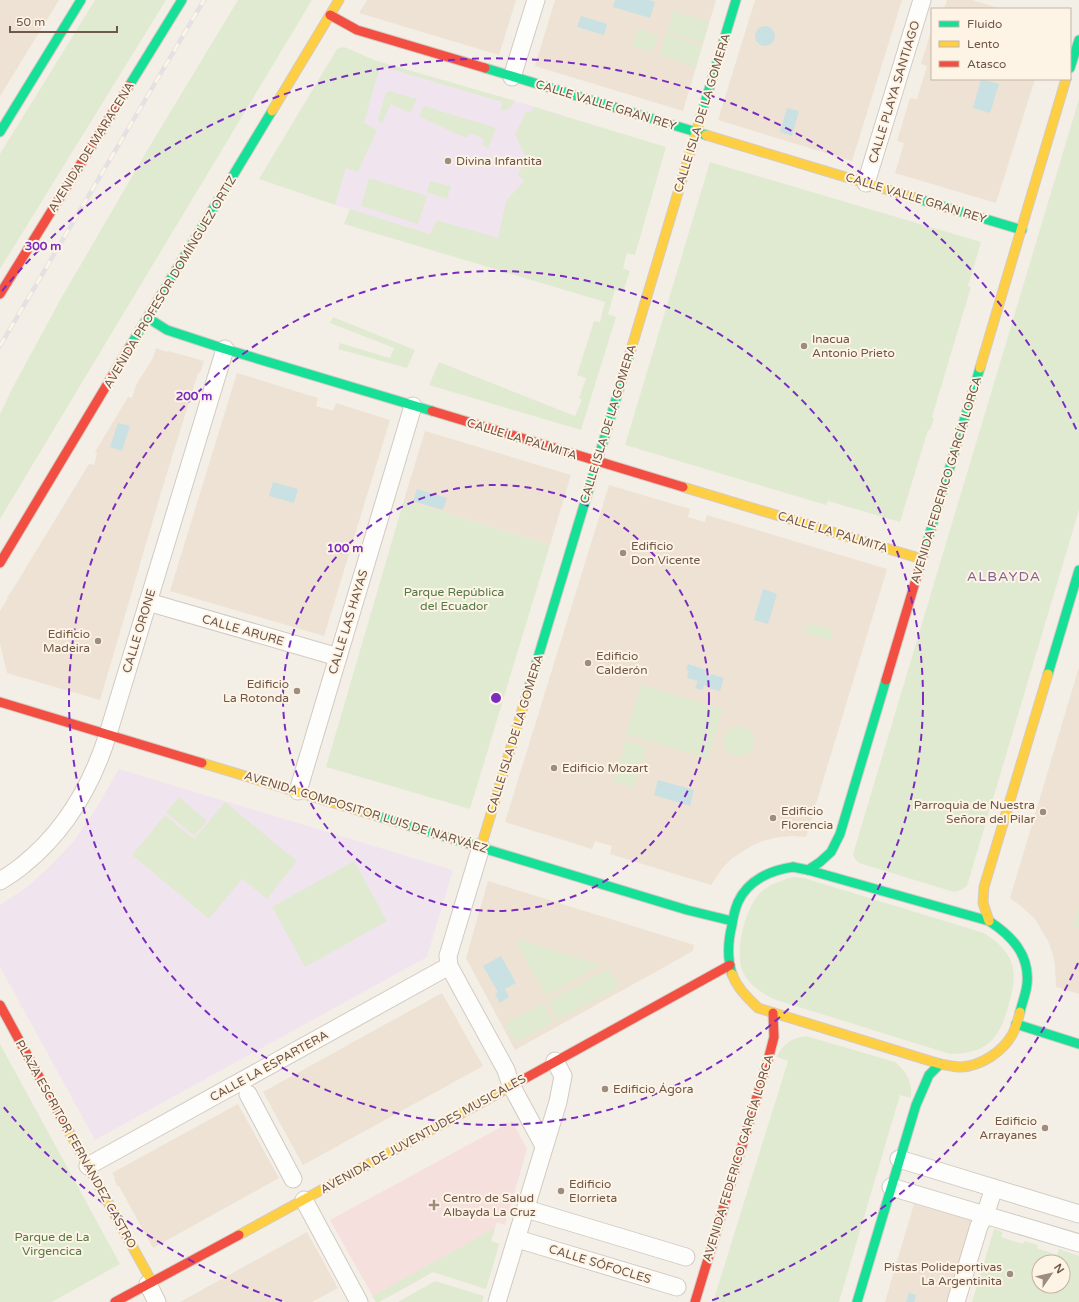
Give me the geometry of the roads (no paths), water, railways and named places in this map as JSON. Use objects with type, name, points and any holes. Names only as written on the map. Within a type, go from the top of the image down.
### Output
[{"type":"main road","points":[[1,129],[81,0]]},
{"type":"main road","name":"AVENIDA DE MARACENA","points":[[0,294],[182,0]]},
{"type":"main road","name":"AVENIDA PROFESOR DOMÍNGUEZ ORTIZ","points":[[0,564],[339,0]]},
{"type":"main road","name":"CALLE ISLA DE LA GOMERA","points":[[480,847],[736,0]]},
{"type":"main road","name":"CALLE VALLE GRAN REY","points":[[330,15],[357,30],[1022,230]]},
{"type":"main road","points":[[1071,65],[1079,40]]},
{"type":"main road","name":"AVENIDA FEDERICO GARCÍA LORCA","points":[[808,870],[831,852],[840,834],[1066,80]]},
{"type":"main road","name":"CALLE LA PALMITA","points":[[148,318],[167,330],[225,349],[922,559]]},
{"type":"main road","points":[[989,921],[983,903],[984,887],[1079,570]]},
{"type":"main road","name":"AVENIDA COMPOSITOR LUIS DE NARVÁEZ","points":[[0,702],[298,791],[680,908],[732,921]]},
{"type":"main road","points":[[793,867],[808,870],[989,921],[1004,930],[1015,942],[1023,955],[1027,969],[1027,984],[1016,1024],[1009,1040],[999,1050],[975,1065],[960,1067],[940,1064],[758,1008],[744,995],[735,980],[730,965],[728,946],[732,921],[738,901],[751,885],[764,875],[779,869],[793,867]]},
{"type":"main road","name":"AVENIDA DE JUVENTUDES MUSICALES","points":[[115,1302],[304,1200],[730,965]]},
{"type":"main road","name":"PLAZA ESCRITOR FERNÁNDEZ CASTRO","points":[[0,1005],[150,1283]]},
{"type":"main road","name":"AVENIDA FEDERICO GARCÍA LORCA","points":[[695,1302],[768,1060],[774,1037],[773,1013]]},
{"type":"main road","points":[[1016,1024],[1079,1044]]},
{"type":"main road","points":[[857,1302],[916,1105],[930,1075],[940,1064]]},
{"type":"street","points":[[512,77],[536,0]]},
{"type":"street","name":"CALLE PLAYA SANTIAGO","points":[[866,183],[922,0]]},
{"type":"street","name":"CALLE ORONE","points":[[0,881],[22,866],[50,840],[72,812],[92,775],[108,734],[225,349]]},
{"type":"street","name":"CALLE LAS HAYAS","points":[[298,791],[413,406]]},
{"type":"street","name":"CALLE ARURE","points":[[148,602],[338,658]]},
{"type":"street","points":[[480,847],[448,956],[449,966],[506,1070],[511,1085],[544,1146]]},
{"type":"street","name":"CALLE LA ESPARTERA","points":[[88,1166],[449,966]]},
{"type":"street","points":[[497,1302],[558,1102],[563,1076],[555,1061]]},
{"type":"street","points":[[248,1094],[293,1179]]},
{"type":"street","points":[[891,1187],[982,1220],[1076,1242],[1079,1218],[994,1188],[899,1160]]},
{"type":"street","points":[[956,1302],[982,1220],[994,1188]]},
{"type":"street","points":[[304,1200],[355,1301]]},
{"type":"street","points":[[533,1211],[686,1257]]},
{"type":"street","name":"CALLE SÓFOCLES","points":[[524,1241],[677,1287]]},
{"type":"street","points":[[150,1283],[158,1302]]},
{"type":"water","points":[[615,0],[649,0],[655,2],[650,18],[613,7]]},
{"type":"water","points":[[581,16],[607,24],[604,35],[577,27]]},
{"type":"water","points":[[765,26],[772,29],[775,36],[772,43],[765,46],[758,43],[755,36],[758,29]]},
{"type":"water","points":[[981,80],[999,84],[990,113],[973,108]]},
{"type":"water","points":[[787,108],[799,111],[792,136],[780,132]]},
{"type":"water","points":[[118,423],[130,426],[122,451],[110,447]]},
{"type":"water","points":[[273,482],[298,489],[294,503],[269,496]]},
{"type":"water","points":[[417,489],[447,498],[443,510],[413,501]]},
{"type":"water","points":[[763,589],[777,594],[768,624],[754,620]]},
{"type":"water","points":[[688,664],[706,670],[705,675],[710,677],[711,674],[724,678],[720,691],[704,685],[702,690],[695,688],[698,681],[687,678],[689,671],[686,670]]},
{"type":"water","points":[[658,780],[694,790],[690,806],[654,795]]},
{"type":"water","points":[[501,956],[516,983],[505,989],[509,997],[500,1003],[495,994],[498,992],[483,966]]},
{"type":"water","points":[[909,1293],[916,1295],[914,1302],[906,1302]]},
{"type":"railway","points":[[0,346],[204,0]]},
{"type":"place","name":"Divina Infantita","points":[[448,161]]},
{"type":"place","name":"Inacua Antonio Prieto","points":[[804,346]]},
{"type":"place","name":"Edificio Don Vicente","points":[[623,553]]},
{"type":"place","name":"Edificio Madeira","points":[[98,641]]},
{"type":"place","name":"Edificio Calderón","points":[[588,663]]},
{"type":"place","name":"Edificio La Rotonda","points":[[297,691]]},
{"type":"place","name":"Edificio Mozart","points":[[554,768]]},
{"type":"place","name":"Parroquia de Nuestra Señora del Pilar","points":[[1043,812]]},
{"type":"place","name":"Edificio Florencia","points":[[773,818]]},
{"type":"place","name":"Edificio Ágora","points":[[605,1089]]},
{"type":"place","name":"Edificio Arrayanes","points":[[1045,1128]]},
{"type":"place","name":"Edificio Elorrieta","points":[[561,1191]]},
{"type":"place","name":"Centro de Salud Albayda La Cruz","points":[[434,1205]]},
{"type":"place","name":"Pistas Polideportivas La Argentinita","points":[[1010,1274]]},
{"type":"district","name":"ALBAYDA","points":[[1004,576]]},
{"type":"park label","name":"Parque República del Ecuador","points":[[454,599]]},
{"type":"park label","name":"Parque de La Virgencica","points":[[52,1244]]}]
